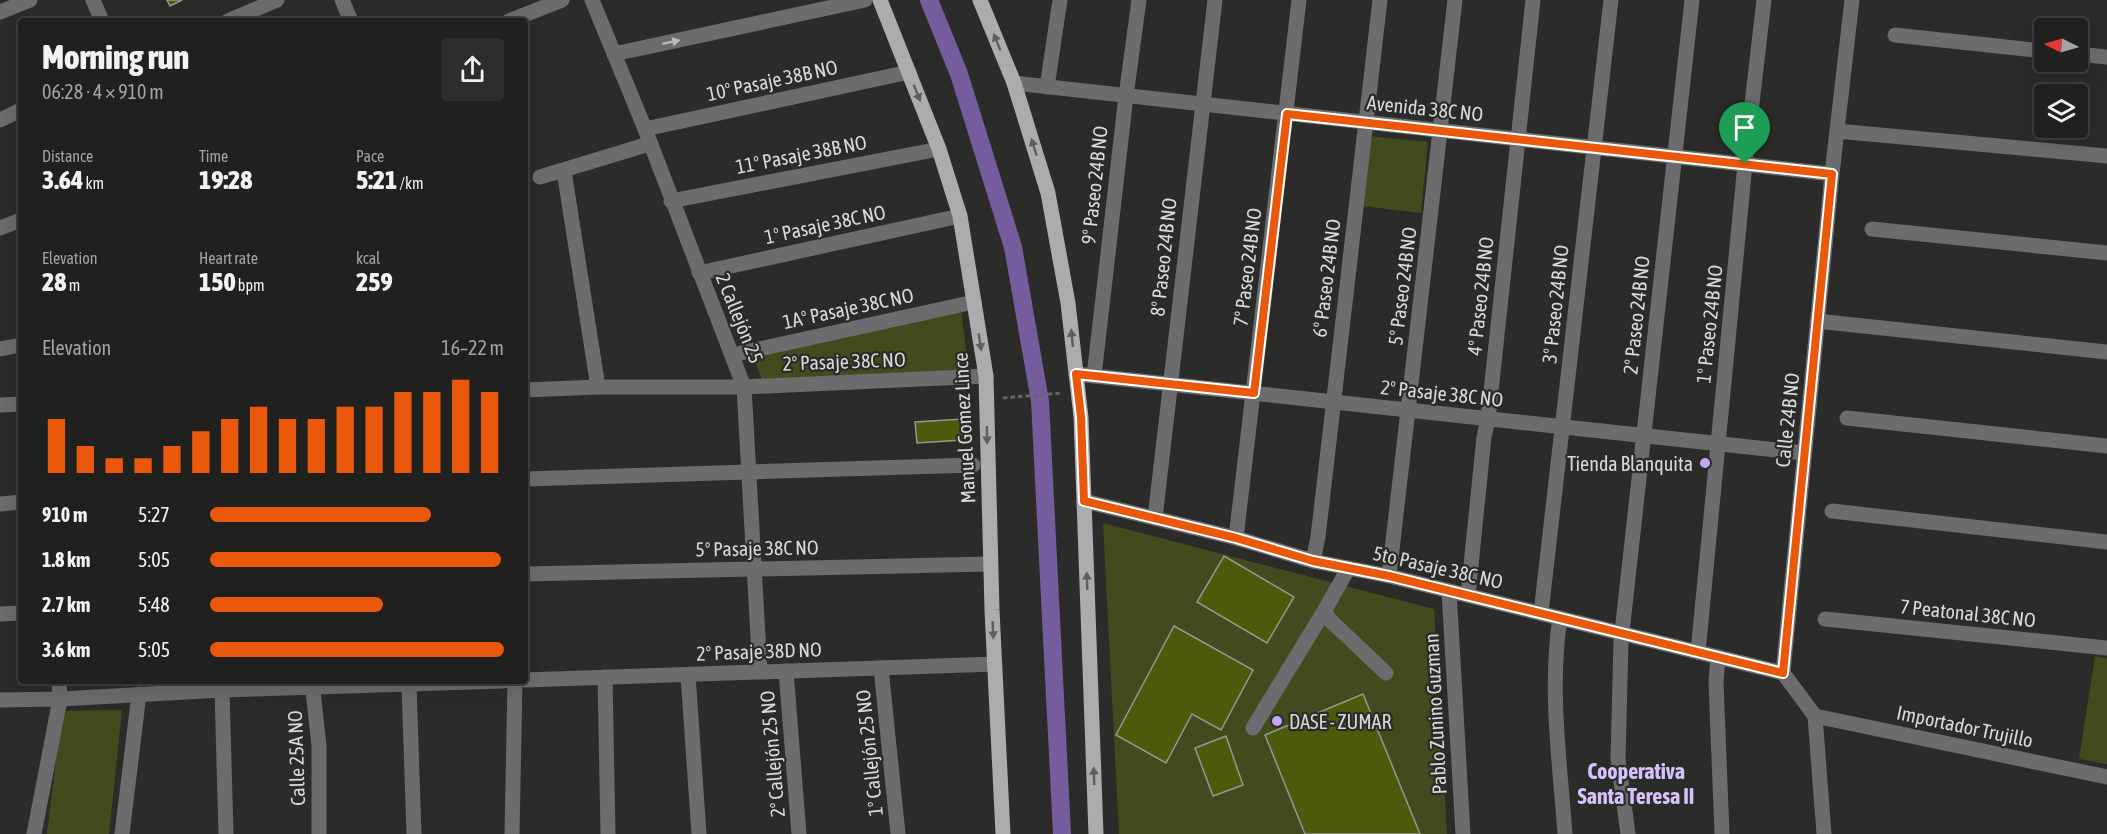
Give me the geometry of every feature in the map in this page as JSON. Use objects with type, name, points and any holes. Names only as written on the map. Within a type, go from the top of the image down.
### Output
[{"type":"main road","name":"Manuel Gomez Lince","points":[[879,0],[939,149],[960,216],[986,376],[990,564],[1003,834]]},
{"type":"main road","points":[[980,0],[1014,83],[1048,193],[1068,303],[1081,417],[1096,834]]},
{"type":"street","points":[[0,12],[30,0]]},
{"type":"street","points":[[93,0],[101,18]]},
{"type":"street","points":[[235,18],[277,0]]},
{"type":"street","points":[[342,0],[350,18]]},
{"type":"street","points":[[517,18],[562,0]]},
{"type":"street","name":"2 Callejón 25","points":[[592,0],[645,129],[744,387],[760,672]]},
{"type":"street","points":[[614,54],[865,0]]},
{"type":"street","points":[[1047,87],[1060,0]]},
{"type":"street","name":"9° Paseo 24B NO","points":[[1094,375],[1139,0]]},
{"type":"street","name":"8° Paseo 24B NO","points":[[1155,518],[1215,0]]},
{"type":"street","name":"7° Paseo 24B NO","points":[[1236,538],[1299,0]]},
{"type":"street","name":"6° Paseo 24B NO","points":[[1313,561],[1318,537],[1380,0]]},
{"type":"street","name":"5° Paseo 24B NO","points":[[1389,576],[1455,0]]},
{"type":"street","name":"4° Paseo 24B NO","points":[[1468,596],[1533,0]]},
{"type":"street","name":"3° Paseo 24B NO","points":[[1541,613],[1611,0]]},
{"type":"street","name":"2° Paseo 24B NO","points":[[1628,834],[1618,759],[1623,634],[1692,0]]},
{"type":"street","name":"1° Paseo 24B NO","points":[[1698,652],[1745,164],[1764,0]]},
{"type":"street","name":"Calle 24B NO","points":[[1783,673],[1832,174],[1852,0]]},
{"type":"street","points":[[1895,35],[2034,50]]},
{"type":"street","points":[[2088,55],[2107,57]]},
{"type":"street","name":"10° Pasaje 38B NO","points":[[645,129],[909,72]]},
{"type":"street","name":"Avenida 38C NO","points":[[1014,83],[1832,174]]},
{"type":"street","points":[[0,120],[18,112]]},
{"type":"street","points":[[1837,131],[2107,156]]},
{"type":"street","points":[[540,177],[649,144]]},
{"type":"street","name":"11° Pasaje 38B NO","points":[[671,201],[939,149]]},
{"type":"street","points":[[564,171],[598,387]]},
{"type":"street","name":"1° Pasaje 38C NO","points":[[699,273],[960,216]]},
{"type":"street","points":[[0,228],[18,221]]},
{"type":"street","points":[[1872,229],[2107,253]]},
{"type":"street","name":"1A° Pasaje 38C NO","points":[[732,355],[974,302]]},
{"type":"street","points":[[1817,321],[2107,352]]},
{"type":"street","points":[[0,349],[18,346]]},
{"type":"street","name":"2° Pasaje 38C NO","points":[[1076,374],[1804,453]]},
{"type":"street","name":"2° Pasaje 38C NO","points":[[528,390],[598,387],[744,387],[986,376]]},
{"type":"street","points":[[0,405],[18,404]]},
{"type":"street","points":[[1847,418],[2107,446]]},
{"type":"street","points":[[528,480],[973,465]]},
{"type":"street","name":"5to Pasaje 38C NO","points":[[1084,501],[1236,538],[1313,561],[1389,576],[1783,673]]},
{"type":"street","points":[[0,504],[18,502]]},
{"type":"street","points":[[1832,511],[2107,542]]},
{"type":"street","name":"5° Pasaje 38C NO","points":[[528,574],[990,564]]},
{"type":"street","points":[[1253,728],[1348,569]]},
{"type":"street","name":"Pablo Zunino Guzman","points":[[1449,591],[1463,834]]},
{"type":"street","points":[[1326,608],[1325,612],[1330,620],[1386,673]]},
{"type":"street","points":[[0,614],[18,613]]},
{"type":"street","points":[[1560,618],[1555,677],[1565,834]]},
{"type":"street","name":"7 Peatonal 38C NO","points":[[1825,619],[2107,648]]},
{"type":"street","points":[[1718,657],[1716,682],[1722,834]]},
{"type":"street","name":"2° Pasaje 38D NO","points":[[528,680],[995,664]]},
{"type":"street","name":"1° Callejón 25 NO","points":[[881,668],[898,834]]},
{"type":"street","name":"2° Callejón 25 NO","points":[[786,671],[800,834]]},
{"type":"street","points":[[1783,673],[1815,716],[1824,834]]},
{"type":"street","points":[[688,675],[699,834]]},
{"type":"street","points":[[605,677],[608,834]]},
{"type":"street","points":[[34,834],[60,699],[59,684]]},
{"type":"street","points":[[0,700],[60,699],[312,684],[432,684]]},
{"type":"street","name":"Calle 25A NO","points":[[312,684],[319,746],[319,834]]},
{"type":"street","points":[[512,834],[515,684]]},
{"type":"street","points":[[409,685],[414,834]]},
{"type":"street","points":[[222,690],[226,834]]},
{"type":"street","points":[[122,834],[139,694]]},
{"type":"street","name":"Importador Trujillo","points":[[1815,716],[2107,777]]},
{"type":"path","points":[[994,398],[1069,392]]},
{"type":"green space","points":[[1369,136],[1428,142],[1421,213],[1362,206]]},
{"type":"green space","points":[[961,310],[969,371],[763,382],[753,357]]},
{"type":"green space","name":"DASE - ZUMAR","points":[[1103,523],[1434,609],[1447,834],[1119,834]]},
{"type":"green space","points":[[2095,656],[2107,658],[2107,764],[2079,759]]},
{"type":"green space","points":[[122,710],[109,834],[47,834],[62,711]]},
{"type":"building","points":[[167,0],[182,0],[170,6]]},
{"type":"building","points":[[962,419],[963,440],[917,443],[915,422]]},
{"type":"building","points":[[1224,556],[1294,597],[1267,643],[1197,602]]},
{"type":"building","points":[[1174,626],[1253,670],[1221,730],[1192,714],[1166,763],[1116,735]]},
{"type":"building","points":[[1363,694],[1420,834],[1305,834],[1265,735]]},
{"type":"building","points":[[1226,736],[1243,785],[1213,796],[1195,748]]},
{"type":"waterway","points":[[929,0],[959,74],[1013,247],[1040,401],[1062,834]]},
{"type":"place","name":"Tienda Blanquita","points":[[1705,463]]},
{"type":"place","name":"DASE - ZUMAR","points":[[1277,721]]},
{"type":"district","name":"Cooperativa Santa Teresa II","points":[[1636,784]]},
{"type":"route","points":[[1287,114],[1745,164],[1832,174],[1783,673],[1389,576],[1313,561],[1236,538],[1084,501],[1081,417],[1076,374],[1254,393],[1287,114]]}]
